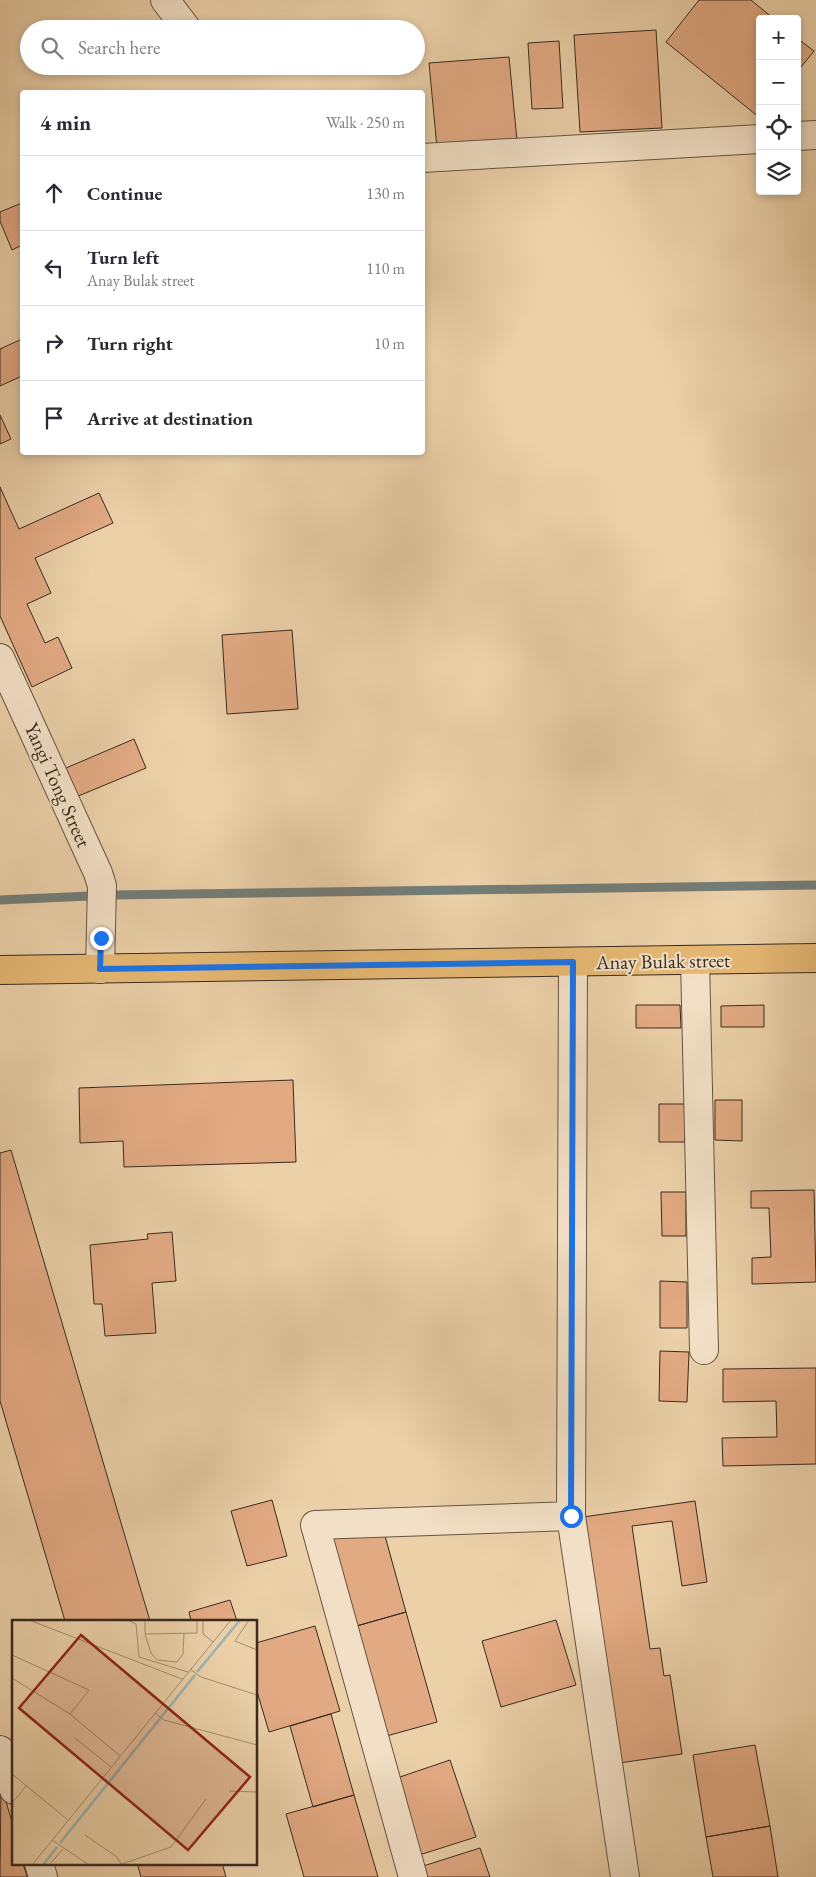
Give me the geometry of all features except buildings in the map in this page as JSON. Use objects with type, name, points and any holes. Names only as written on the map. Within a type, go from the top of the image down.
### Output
[{"type":"main road","name":"Anay Bulak street","points":[[0,970],[816,958]]},
{"type":"street","points":[[165,0],[180,20]]},
{"type":"street","points":[[801,136],[816,135]]},
{"type":"street","points":[[425,158],[756,139]]},
{"type":"street","name":"Yangi Tong Street","points":[[0,658],[102,886],[100,969]]},
{"type":"street","points":[[695,960],[704,1350]]},
{"type":"street","points":[[573,962],[571,1516],[625,1877]]},
{"type":"street","points":[[413,1877],[316,1525],[571,1516]]},
{"type":"street","points":[[0,1750],[12,1784]]},
{"type":"street","points":[[39,1864],[44,1877]]},
{"type":"waterway","points":[[0,900],[113,895],[816,885]]},
{"type":"route","points":[[101,938],[100,969],[573,962],[571,1516]]}]
